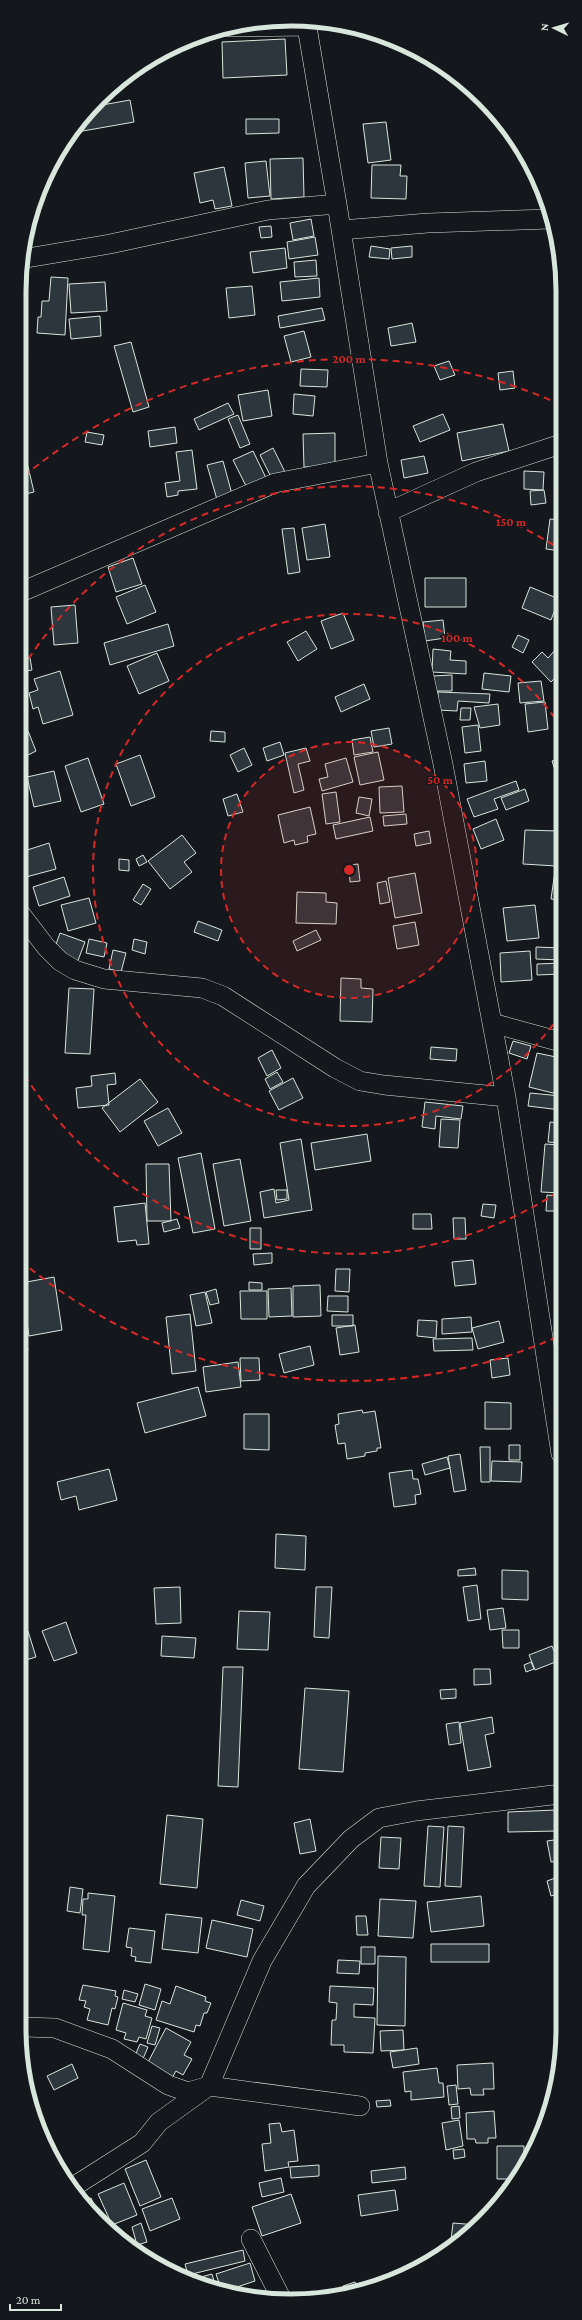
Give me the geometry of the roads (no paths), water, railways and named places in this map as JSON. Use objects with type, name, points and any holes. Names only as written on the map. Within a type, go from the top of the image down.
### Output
[{"type":"street","points":[[307,27],[337,204],[378,463],[443,764],[506,1097],[556,1422]]},
{"type":"street","points":[[28,258],[125,241],[268,210],[337,204]]},
{"type":"street","points":[[341,230],[428,223],[546,219]]},
{"type":"street","points":[[388,512],[476,472],[556,446]]},
{"type":"street","points":[[26,590],[275,483],[378,463]]},
{"type":"street","points":[[26,921],[46,947],[60,961],[75,970],[104,979],[202,988],[223,996],[335,1068],[360,1081],[384,1085],[506,1097]]},
{"type":"street","points":[[492,1023],[556,1041]]},
{"type":"street","points":[[77,2184],[142,2143],[159,2122],[209,2086],[266,1954],[306,1886],[352,1839],[379,1818],[416,1811],[556,1795]]},
{"type":"street","points":[[26,2027],[55,2028],[112,2049],[168,2085],[188,2092],[209,2086],[360,2106]]},
{"type":"street","points":[[251,2239],[279,2293]]}]
